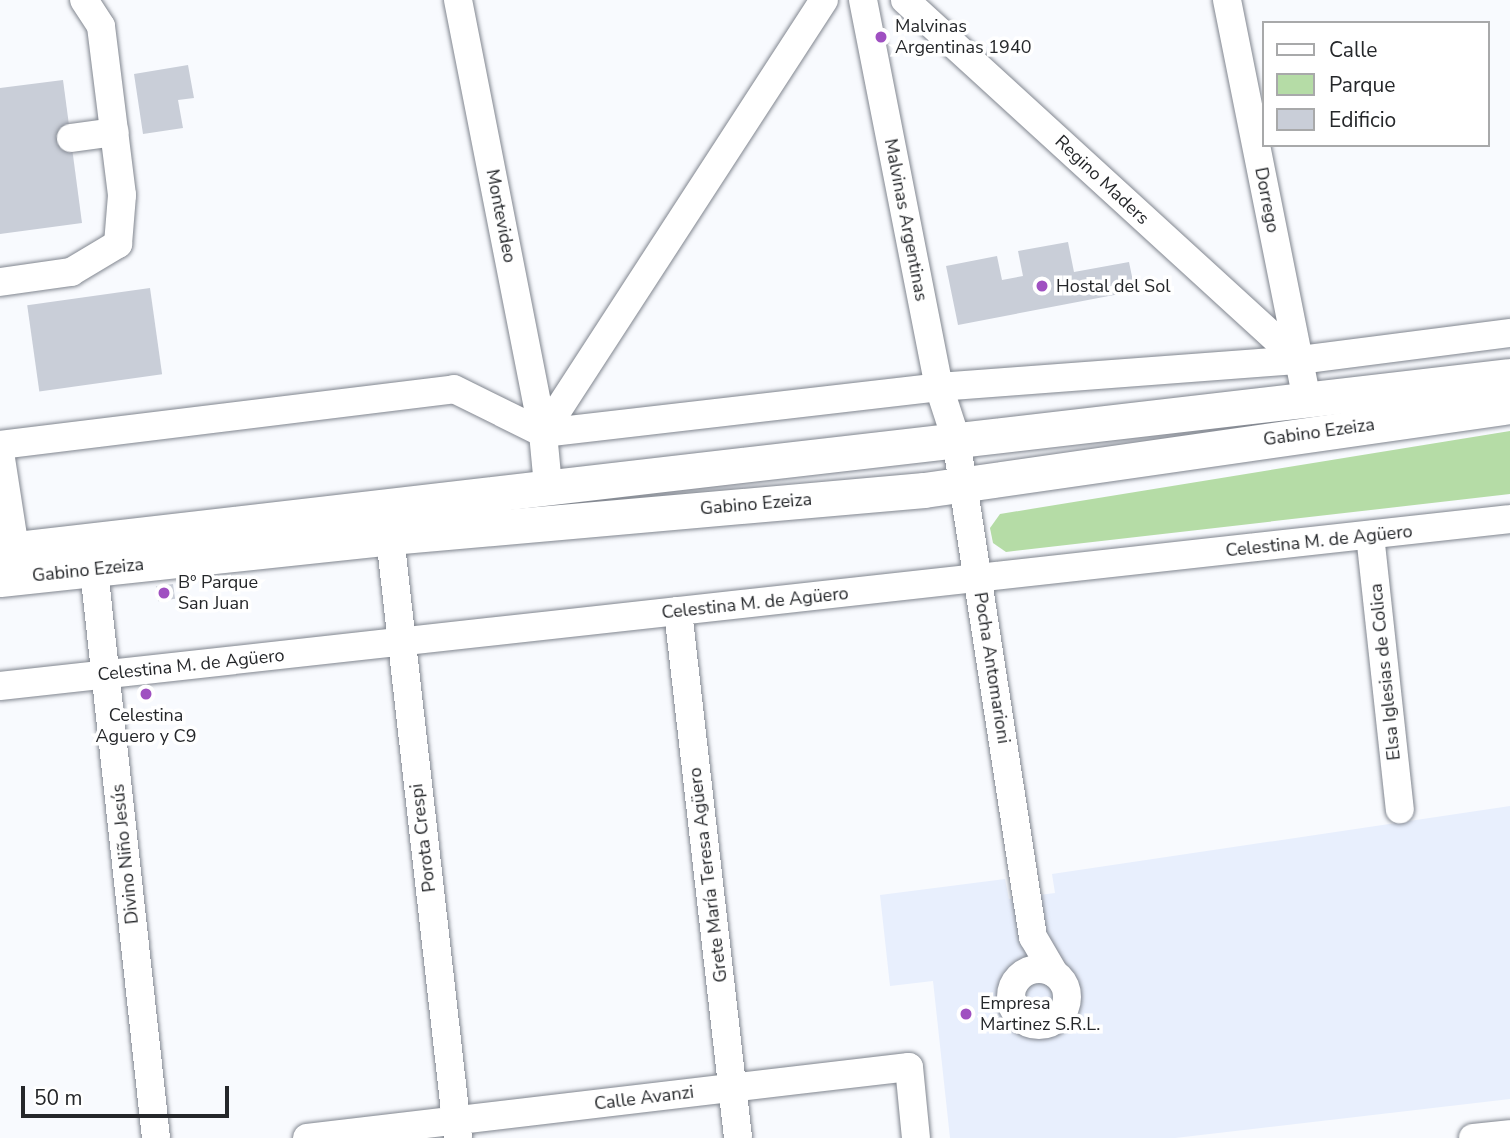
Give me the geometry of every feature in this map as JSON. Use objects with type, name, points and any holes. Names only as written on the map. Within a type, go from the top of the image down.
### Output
[{"type":"main road","name":"Gabino Ezeiza","points":[[8,550],[1510,376]]},
{"type":"main road","name":"Gabino Ezeiza","points":[[0,579],[390,537],[963,485],[1510,407]]},
{"type":"street","points":[[0,282],[71,272],[118,244],[122,195],[101,26],[84,0]]},
{"type":"street","name":"Montevideo","points":[[458,0],[543,433],[548,486]]},
{"type":"street","points":[[543,433],[824,0]]},
{"type":"street","name":"Malvinas Argentinas","points":[[863,0],[939,387],[956,439]]},
{"type":"street","name":"Regino Maders","points":[[905,0],[1299,360]]},
{"type":"street","name":"Dorrego","points":[[1227,0],[1307,400]]},
{"type":"street","points":[[71,138],[115,132]]},
{"type":"street","points":[[0,445],[454,389],[543,433],[939,387],[1299,360],[1510,332]]},
{"type":"street","name":"Pocha Antomarioni","points":[[956,439],[1033,937]]},
{"type":"street","points":[[0,452],[8,550]]},
{"type":"street","name":"Celestina M. de Agüero","points":[[0,686],[1510,519]]},
{"type":"street","name":"Elsa Iglesias de Colica","points":[[1370,535],[1400,808]]},
{"type":"street","name":"Porota Crespi","points":[[390,537],[457,1129]]},
{"type":"street","name":"Divino Niño Jesús","points":[[94,569],[156,1138]]},
{"type":"street","name":"Grete María Teresa Agüero","points":[[678,611],[738,1138]]},
{"type":"street","points":[[1033,937],[1065,987],[1066,1006],[1055,1021],[1036,1026],[1013,1009],[1011,990],[1021,975],[1033,937]]},
{"type":"street","points":[[1021,975],[1037,969],[1054,973]]},
{"type":"street","name":"Calle Avanzi","points":[[307,1138],[457,1129],[733,1088],[909,1067],[916,1138]]},
{"type":"street","points":[[1474,1138],[1510,1134]]},
{"type":"shaded area","points":[[1510,806],[1510,1099],[1175,1138],[950,1138],[933,981],[890,986],[880,895],[1005,879],[1009,899],[1055,893],[1052,874]]},
{"type":"green space","points":[[1510,431],[1510,494],[1006,552],[993,543],[990,528],[1000,514]]},
{"type":"building","points":[[188,65],[194,98],[178,100],[183,128],[143,134],[134,74]]},
{"type":"building","points":[[63,80],[82,223],[0,234],[0,88]]},
{"type":"building","name":"Hostal del Sol","points":[[1068,242],[1074,272],[1129,262],[1135,291],[958,325],[946,266],[997,256],[1002,280],[1023,276],[1018,251]]},
{"type":"building","points":[[150,288],[162,374],[39,391],[27,305]]},
{"type":"building","points":[[173,584],[175,599],[158,601],[156,586]]},
{"type":"place","name":"Malvinas Argentinas 1940","points":[[881,37]]},
{"type":"place","name":"Hostal del Sol","points":[[1042,286]]},
{"type":"place","name":"Bº Parque San Juan","points":[[164,593]]},
{"type":"place","name":"Celestina Aguero y C9","points":[[146,694]]},
{"type":"place","name":"Empresa Martinez S.R.L.","points":[[966,1014]]}]
